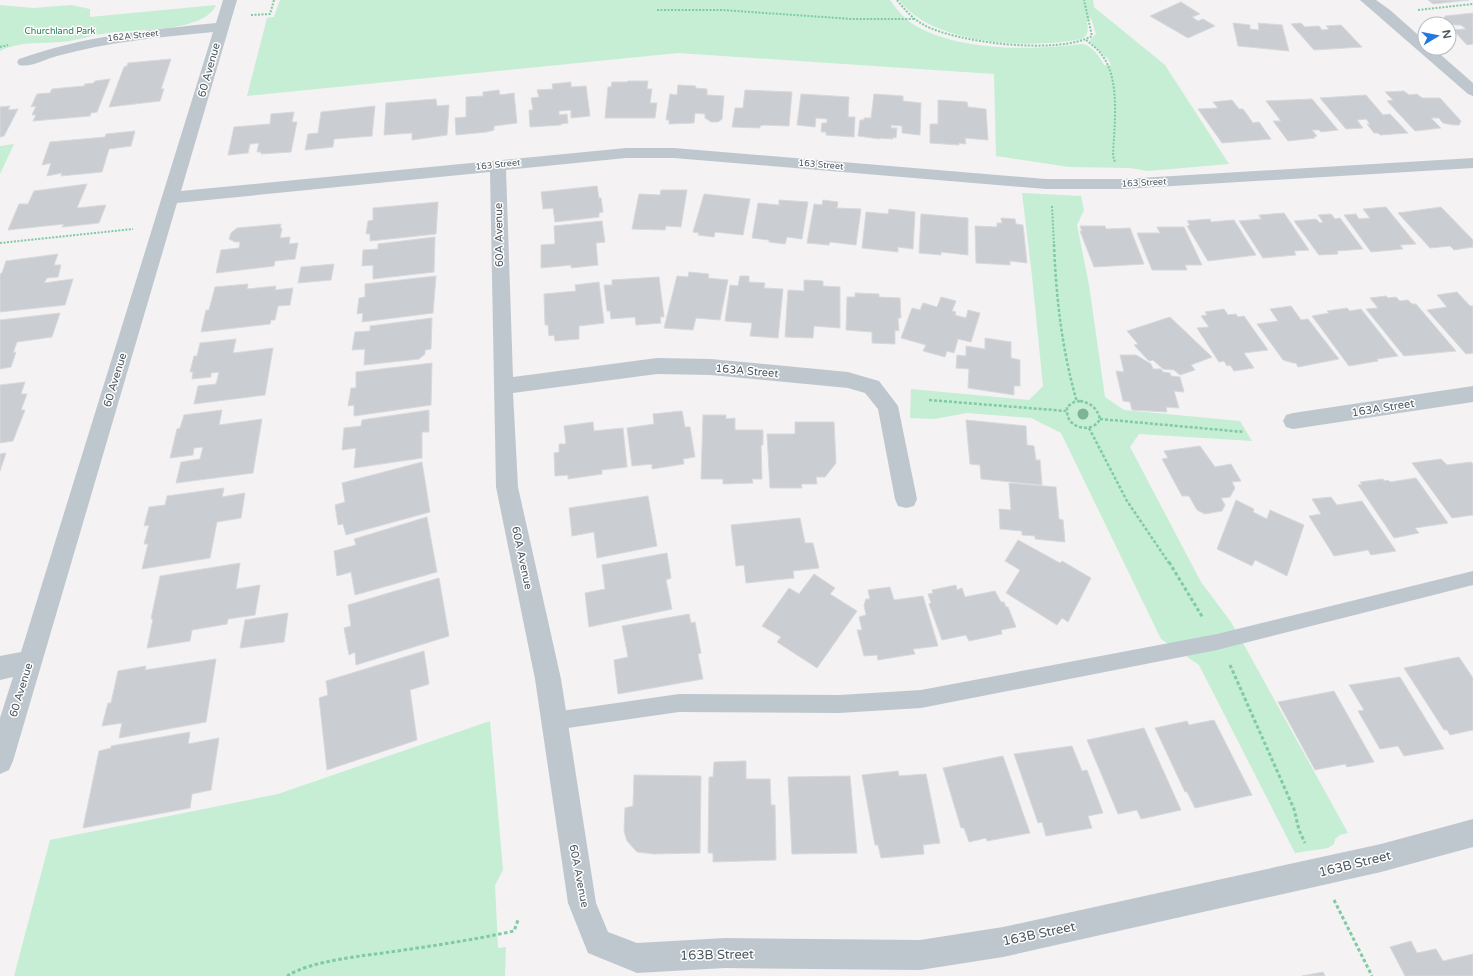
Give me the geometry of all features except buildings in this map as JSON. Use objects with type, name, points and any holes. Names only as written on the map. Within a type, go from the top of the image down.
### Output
[{"type":"street","name":"60 Avenue","points":[[0,761],[230,0]]},
{"type":"street","points":[[1366,0],[1385,13],[1473,91]]},
{"type":"street","name":"162A Street","points":[[24,62],[71,46],[104,39],[221,27]]},
{"type":"street","name":"163 Street","points":[[171,198],[626,152],[674,153],[1046,184],[1123,184],[1473,163]]},
{"type":"street","name":"60A Avenue","points":[[498,165],[507,487],[548,679],[582,903],[598,943]]},
{"type":"street","name":"163A Street","points":[[503,386],[657,366],[711,367],[848,380],[872,386],[888,406],[906,499]]},
{"type":"street","name":"163A Street","points":[[1293,422],[1473,394]]},
{"type":"street","points":[[0,668],[29,662]]},
{"type":"street","name":"163B Street","points":[[598,943],[637,958],[725,953],[920,955],[1003,942],[1381,858],[1473,833]]},
{"type":"lane","points":[[554,721],[679,703],[839,704],[921,699],[1217,642],[1473,578]]},
{"type":"path","points":[[250,15],[270,14],[274,0]]},
{"type":"path","points":[[897,0],[901,7],[914,19],[943,33],[988,44],[1016,46],[1072,44],[1086,40],[1092,36],[1092,25],[1085,11],[1084,0]]},
{"type":"path","points":[[1418,10],[1473,4]]},
{"type":"path","points":[[657,10],[674,9],[771,13],[833,18],[914,19]]},
{"type":"path","points":[[1086,40],[1104,57],[1109,67],[1113,97],[1113,156],[1116,164]]},
{"type":"path","points":[[1052,206],[1055,278],[1067,368],[1077,402]]},
{"type":"path","points":[[0,243],[138,229]]},
{"type":"path","points":[[929,400],[1066,411]]},
{"type":"path","points":[[1077,402],[1091,405],[1099,413],[1100,419],[1098,425],[1084,428],[1069,420],[1066,411],[1070,404],[1077,402]]},
{"type":"path","points":[[1100,419],[1244,432]]},
{"type":"path","points":[[1332,896],[1372,976]]},
{"type":"path","points":[[287,976],[296,970],[347,958],[472,940],[514,931],[518,920]]},
{"type":"green space","points":[[280,0],[890,0],[912,24],[954,41],[976,45],[1020,48],[1082,44],[1092,49],[1104,65],[1111,65],[1108,59],[1089,41],[1096,34],[1091,18],[1087,22],[1087,34],[1082,39],[1036,44],[1010,43],[959,35],[935,27],[915,15],[899,0],[1093,0],[1094,7],[1165,65],[1229,164],[1148,171],[1130,168],[1069,167],[996,156],[994,74],[678,53],[247,96],[267,18],[274,17]]},
{"type":"green space","name":"Churchland Park","points":[[0,5],[34,8],[71,5],[90,9],[90,17],[216,5],[209,14],[198,21],[183,25],[150,30],[108,33],[66,41],[22,44],[0,51]]},
{"type":"green space","points":[[14,144],[0,174],[0,146]]},
{"type":"green space","points":[[1022,193],[1081,196],[1084,210],[1077,225],[1089,285],[1105,397],[1124,410],[1240,421],[1252,441],[1139,434],[1130,447],[1201,582],[1231,622],[1348,833],[1340,835],[1335,839],[1334,844],[1328,848],[1295,853],[1199,665],[1161,639],[1061,433],[1031,418],[967,413],[934,419],[910,418],[911,389],[1029,400],[1043,386]]},
{"type":"green space","points":[[490,721],[503,870],[495,885],[498,948],[506,947],[505,976],[14,976],[50,840],[278,794]]}]
